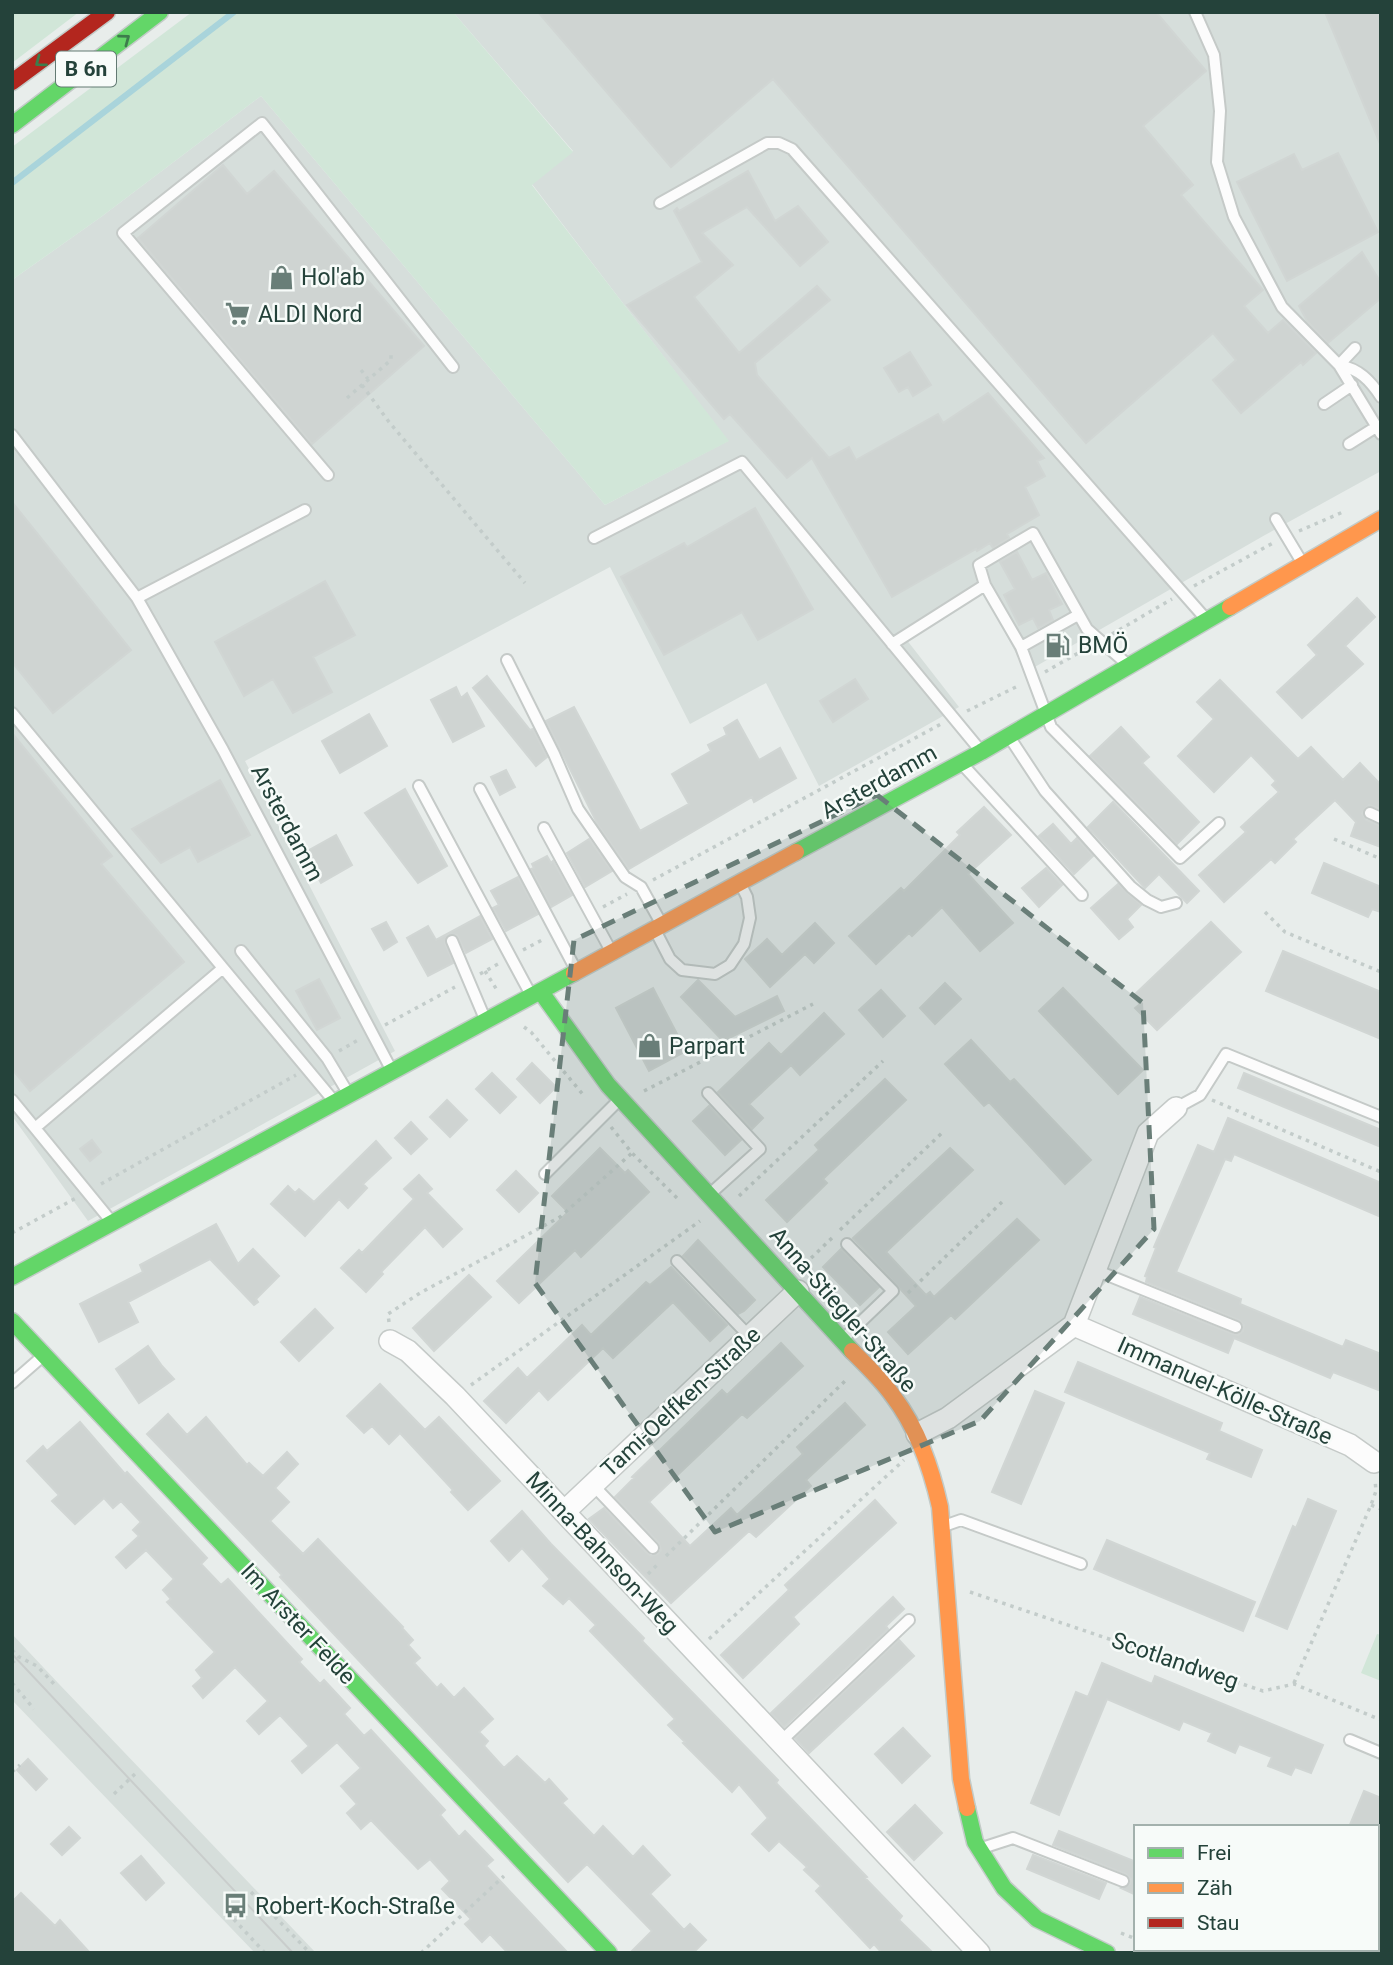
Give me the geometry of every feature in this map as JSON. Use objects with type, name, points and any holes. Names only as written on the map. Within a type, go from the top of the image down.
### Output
[{"type":"main road","name":"B 6n","points":[[12,82],[107,12]]},
{"type":"main road","name":"B 6n","points":[[12,125],[160,12]]},
{"type":"main road","name":"Arsterdamm","points":[[12,1277],[537,995],[981,752],[1381,519]]},
{"type":"main road","name":"Anna-Stiegler-Straße","points":[[537,995],[620,1098],[892,1395],[914,1443],[932,1472],[941,1527],[961,1779],[975,1842],[1004,1888],[1037,1919],[1107,1953]]},
{"type":"main road","name":"Im Arster Felde","points":[[12,1321],[521,1860],[591,1921],[609,1953]]},
{"type":"street","points":[[914,1443],[1074,1325],[1148,1133],[1176,1108]]},
{"type":"street","name":"Tami-Oelfken-Straße","points":[[564,1513],[798,1291]]},
{"type":"street","name":"Immanuel-Kölle-Straße","points":[[1074,1325],[1350,1445],[1374,1462]]},
{"type":"street","name":"Minna-Bahnson-Weg","points":[[390,1341],[408,1351],[455,1396],[979,1953]]},
{"type":"lane","points":[[1195,12],[1214,55],[1220,111],[1217,162],[1234,217],[1282,307],[1339,365],[1378,431],[1349,444]]},
{"type":"lane","points":[[328,474],[123,233],[262,122],[453,367]]},
{"type":"lane","points":[[660,203],[767,143],[779,142],[792,149],[1207,621]]},
{"type":"lane","points":[[1339,365],[1355,348]]},
{"type":"lane","points":[[1339,365],[1354,368],[1373,385],[1381,397]]},
{"type":"lane","points":[[1324,404],[1352,385]]},
{"type":"lane","name":"Arsterdamm","points":[[12,435],[137,598],[223,750],[392,1072]]},
{"type":"lane","points":[[594,538],[742,462],[981,752]]},
{"type":"lane","points":[[137,598],[304,510]]},
{"type":"lane","points":[[1276,519],[1303,564]]},
{"type":"lane","points":[[1129,666],[1087,629],[1033,533],[979,565],[985,585],[1021,647],[1051,727],[1180,858],[1219,823]]},
{"type":"lane","points":[[892,644],[985,585]]},
{"type":"lane","points":[[1021,647],[1079,614]]},
{"type":"lane","points":[[507,660],[578,809],[625,877],[641,887],[670,959],[682,970],[715,974],[730,965],[744,944],[750,918],[747,897],[740,884]]},
{"type":"lane","points":[[12,713],[307,1069],[343,1099]]},
{"type":"lane","points":[[1008,736],[1045,791],[1131,887],[1147,901],[1161,907],[1176,903]]},
{"type":"lane","points":[[961,762],[1082,895]]},
{"type":"lane","points":[[419,786],[510,957],[537,995]]},
{"type":"lane","points":[[480,789],[578,972]]},
{"type":"lane","points":[[544,828],[613,953]]},
{"type":"lane","points":[[452,941],[486,1021]]},
{"type":"lane","points":[[242,951],[327,1058],[343,1099]]},
{"type":"lane","points":[[35,1128],[223,968]]},
{"type":"lane","points":[[1176,1108],[1200,1095],[1226,1054],[1381,1117]]},
{"type":"lane","points":[[708,1093],[760,1149],[709,1195]]},
{"type":"lane","points":[[545,1174],[620,1098]]},
{"type":"lane","points":[[12,1100],[112,1223]]},
{"type":"lane","points":[[843,1339],[893,1291],[848,1244]]},
{"type":"lane","points":[[677,1261],[750,1337]]},
{"type":"lane","points":[[1095,1270],[1237,1326]]},
{"type":"lane","points":[[12,1383],[44,1355]]},
{"type":"lane","points":[[593,1485],[653,1548]]},
{"type":"lane","points":[[941,1527],[961,1520],[1081,1564]]},
{"type":"lane","points":[[779,1742],[909,1620]]},
{"type":"lane","points":[[1350,1740],[1381,1753]]},
{"type":"lane","points":[[980,1849],[1013,1838],[1123,1881]]},
{"type":"path","points":[[347,398],[391,360],[391,352]]},
{"type":"path","points":[[361,370],[368,379]]},
{"type":"path","points":[[362,385],[389,422],[526,583]]},
{"type":"path","points":[[590,914],[953,718],[1032,679],[1182,592],[1286,536],[1345,511]]},
{"type":"path","points":[[1334,839],[1381,859]]},
{"type":"path","points":[[1265,912],[1285,932],[1381,972]]},
{"type":"path","points":[[327,1058],[555,933]]},
{"type":"path","points":[[485,971],[519,1024],[531,1032],[632,1153],[681,1202]]},
{"type":"path","points":[[640,1093],[813,1004]]},
{"type":"path","points":[[738,1197],[883,1061]]},
{"type":"path","points":[[12,1233],[307,1069]]},
{"type":"path","points":[[1200,1095],[1381,1172]]},
{"type":"path","points":[[802,1266],[943,1132]]},
{"type":"path","points":[[390,1341],[388,1314],[420,1293],[560,1217],[632,1153]]},
{"type":"path","points":[[905,1296],[1002,1202]]},
{"type":"path","points":[[455,1396],[700,1221]]},
{"type":"path","points":[[634,1587],[852,1374]]},
{"type":"path","points":[[694,1653],[914,1443]]},
{"type":"path","points":[[1374,1462],[1376,1491],[1371,1505],[1294,1684],[1381,1720]]},
{"type":"path","points":[[1371,1505],[1381,1509]]},
{"type":"path","name":"Scotlandweg","points":[[968,1591],[1263,1691],[1294,1684]]},
{"type":"path","points":[[12,1650],[19,1657],[37,1666],[56,1686]]},
{"type":"path","points":[[12,1663],[19,1657]]},
{"type":"path","points":[[12,1683],[34,1709]]},
{"type":"path","points":[[12,1772],[20,1765]]},
{"type":"path","points":[[114,1794],[137,1772]]},
{"type":"path","points":[[421,1953],[521,1860]]},
{"type":"path","points":[[251,1892],[310,1953]]},
{"type":"path","points":[[228,1913],[265,1953]]},
{"type":"path","points":[[1113,1930],[1134,1938]]},
{"type":"highlighted area","points":[[877,795],[1143,1003],[1154,1229],[980,1421],[715,1532],[535,1283],[574,940]]},
{"type":"shaded area","points":[[453,12],[1381,12],[1381,471],[1026,672],[982,589],[906,639],[959,707],[819,786],[766,683],[690,724],[610,567],[245,761],[395,1051],[88,1221],[12,1116],[12,280],[101,217],[261,96],[605,505],[728,441],[532,184],[573,151]]},
{"type":"shaded area","points":[[12,1634],[316,1953],[255,1953],[12,1700]]},
{"type":"green space","points":[[12,12],[79,12],[12,63]]},
{"type":"green space","points":[[192,12],[453,12],[573,152],[532,185],[729,441],[605,505],[261,96],[101,217],[12,280],[12,147]]},
{"type":"green space","points":[[1377,1634],[1381,1635],[1381,1681],[1361,1673]]},
{"type":"building","points":[[538,12],[1156,12],[1206,71],[1143,126],[1193,185],[1181,195],[1263,290],[1244,306],[1268,333],[1283,320],[1316,353],[1303,365],[1301,362],[1241,413],[1213,380],[1236,360],[1213,333],[1086,443],[773,79],[671,167]]},
{"type":"building","points":[[1325,12],[1381,12],[1381,146]]},
{"type":"building","points":[[1338,153],[1378,232],[1287,281],[1237,182],[1294,154],[1302,170]]},
{"type":"building","points":[[223,165],[247,194],[274,171],[424,346],[312,444],[138,238]]},
{"type":"building","points":[[748,171],[775,221],[798,206],[828,242],[800,266],[747,207],[702,233],[733,265],[694,297],[739,353],[817,286],[830,300],[755,363],[757,375],[829,458],[849,447],[856,460],[938,414],[943,423],[988,393],[1044,458],[1037,461],[1045,476],[1025,487],[1039,515],[1007,534],[1009,538],[993,548],[990,543],[977,551],[976,549],[892,597],[812,458],[787,478],[730,414],[724,419],[627,305],[702,262],[674,211],[677,208],[679,211]]},
{"type":"building","points":[[1362,252],[1381,283],[1381,298],[1328,343],[1307,321],[1299,306]]},
{"type":"building","points":[[910,352],[931,385],[913,396],[908,387],[899,392],[884,368]]},
{"type":"building","points":[[12,502],[131,650],[53,713],[12,662]]},
{"type":"building","points":[[755,508],[813,609],[758,640],[742,612],[664,655],[621,577],[684,543],[687,547]]},
{"type":"building","points":[[1017,552],[1032,580],[1046,573],[1062,604],[1049,610],[1053,620],[1038,628],[1033,618],[1019,625],[1004,595],[1015,589],[1000,562]]},
{"type":"building","points":[[325,581],[355,635],[313,657],[332,692],[293,713],[273,679],[244,696],[215,642]]},
{"type":"building","points":[[1357,598],[1375,617],[1345,646],[1363,664],[1302,718],[1277,692],[1317,655],[1308,645]]},
{"type":"building","points":[[1060,634],[1066,646],[1051,653],[1045,642]]},
{"type":"building","points":[[487,676],[530,730],[533,729],[547,757],[536,766],[473,688]]},
{"type":"building","points":[[855,679],[868,699],[833,722],[820,701]]},
{"type":"building","points":[[1220,680],[1298,759],[1311,747],[1343,780],[1360,763],[1381,785],[1381,809],[1369,805],[1362,813],[1366,820],[1381,826],[1381,847],[1351,836],[1356,822],[1335,800],[1293,839],[1296,842],[1275,863],[1271,859],[1224,902],[1199,875],[1246,832],[1241,827],[1279,792],[1272,785],[1276,781],[1251,755],[1214,792],[1178,756],[1214,719],[1197,702]]},
{"type":"building","points":[[456,687],[461,698],[467,693],[484,726],[453,742],[431,700]]},
{"type":"building","points":[[574,707],[640,831],[689,804],[672,774],[711,751],[708,745],[727,735],[724,728],[737,720],[759,760],[780,748],[796,778],[754,802],[752,797],[629,869],[598,825],[546,721]]},
{"type":"building","points":[[369,714],[387,746],[340,773],[322,741]]},
{"type":"building","points":[[1121,727],[1149,757],[1142,763],[1199,822],[1177,844],[1090,756]]},
{"type":"building","points":[[12,733],[112,856],[101,864],[184,962],[30,1091],[12,1069]]},
{"type":"building","points":[[506,770],[515,787],[500,795],[491,777]]},
{"type":"building","points":[[220,780],[250,835],[198,862],[190,847],[161,863],[132,829]]},
{"type":"building","points":[[405,789],[447,866],[418,883],[365,813]]},
{"type":"building","points":[[1113,802],[1199,891],[1187,903],[1159,874],[1145,888],[1088,827]]},
{"type":"building","points":[[984,807],[1011,835],[968,874],[1013,923],[980,951],[942,907],[912,936],[909,933],[876,964],[849,936],[901,888],[904,891],[960,835],[957,832]]},
{"type":"building","points":[[1053,824],[1071,844],[1077,838],[1093,856],[1074,874],[1039,836]]},
{"type":"building","points":[[336,835],[352,865],[321,883],[304,853]]},
{"type":"building","points":[[589,839],[612,871],[585,887],[567,853]]},
{"type":"building","points":[[547,856],[551,863],[553,861],[572,895],[551,907],[531,869],[534,868],[532,864]]},
{"type":"building","points":[[1324,863],[1381,887],[1381,912],[1372,909],[1368,917],[1312,893]]},
{"type":"building","points":[[1046,868],[1062,885],[1039,907],[1022,888]]},
{"type":"building","points":[[518,877],[538,914],[506,931],[493,908],[499,905],[491,891]]},
{"type":"building","points":[[1118,884],[1141,905],[1127,919],[1133,927],[1119,939],[1091,908]]},
{"type":"building","points":[[480,916],[492,939],[466,953],[457,935],[448,934],[445,943],[453,963],[428,976],[407,938],[428,926],[436,940]]},
{"type":"building","points":[[386,922],[397,942],[384,950],[372,929]]},
{"type":"building","points":[[1211,922],[1241,952],[1157,1030],[1135,1008],[1140,1004],[1133,996]]},
{"type":"building","points":[[815,923],[834,943],[814,963],[805,954],[770,987],[745,959],[767,939],[782,955]]},
{"type":"building","points":[[1283,951],[1381,992],[1381,1039],[1266,991]]},
{"type":"building","points":[[319,979],[340,1018],[317,1030],[296,991]]},
{"type":"building","points":[[698,980],[735,1017],[777,996],[784,1011],[723,1041],[681,997]]},
{"type":"building","points":[[945,983],[961,999],[935,1024],[920,1008]]},
{"type":"building","points":[[653,988],[686,1051],[649,1071],[616,1008]]},
{"type":"building","points":[[1063,988],[1143,1070],[1118,1094],[1039,1011]]},
{"type":"building","points":[[881,990],[905,1016],[883,1037],[859,1010]]},
{"type":"building","points":[[824,1013],[844,1034],[800,1075],[791,1065],[749,1104],[763,1118],[752,1129],[718,1092],[769,1043],[781,1055]]},
{"type":"building","points":[[971,1040],[1010,1082],[1014,1079],[1091,1160],[1065,1184],[989,1102],[984,1106],[945,1064]]},
{"type":"building","points":[[532,1063],[556,1087],[540,1103],[517,1079]]},
{"type":"building","points":[[492,1073],[516,1097],[500,1113],[476,1089]]},
{"type":"building","points":[[1244,1073],[1381,1130],[1381,1147],[1238,1088]]},
{"type":"building","points":[[885,1079],[906,1100],[823,1179],[827,1183],[787,1222],[766,1200],[819,1150],[815,1145]]},
{"type":"building","points":[[447,1100],[467,1120],[450,1137],[430,1117]]},
{"type":"building","points":[[709,1106],[741,1140],[725,1155],[693,1121]]},
{"type":"building","points":[[1228,1118],[1381,1183],[1381,1217],[1234,1154],[1231,1161],[1225,1159],[1176,1272],[1241,1299],[1240,1304],[1343,1347],[1346,1340],[1381,1354],[1381,1391],[1333,1372],[1330,1378],[1234,1338],[1228,1353],[1133,1314],[1140,1297],[1233,1334],[1238,1335],[1243,1331],[1244,1325],[1239,1320],[1146,1282],[1145,1276],[1156,1248],[1154,1247],[1198,1145],[1214,1152]]},
{"type":"building","points":[[411,1122],[427,1139],[411,1154],[395,1138]]},
{"type":"building","points":[[92,1140],[101,1152],[90,1161],[80,1149]]},
{"type":"building","points":[[376,1141],[391,1158],[363,1184],[367,1188],[348,1208],[339,1199],[305,1236],[271,1204],[288,1186],[295,1193],[299,1189],[314,1202]]},
{"type":"building","points":[[600,1148],[625,1173],[628,1170],[649,1192],[581,1257],[575,1250],[519,1303],[497,1281],[568,1212],[552,1196]]},
{"type":"building","points":[[950,1148],[973,1170],[886,1252],[926,1295],[930,1292],[934,1297],[1017,1219],[1039,1240],[955,1319],[951,1315],[908,1354],[888,1332],[916,1306],[853,1238]]},
{"type":"building","points":[[516,1171],[538,1193],[519,1212],[497,1190]]},
{"type":"building","points":[[419,1175],[432,1189],[427,1193],[462,1229],[443,1247],[425,1227],[381,1272],[383,1274],[366,1292],[341,1268],[359,1250],[362,1253],[414,1199],[404,1189]]},
{"type":"building","points":[[216,1224],[238,1264],[253,1249],[279,1276],[256,1299],[258,1302],[254,1305],[210,1259],[128,1302],[138,1322],[99,1342],[80,1304],[143,1272],[140,1265]]},
{"type":"building","points":[[698,1240],[755,1300],[744,1311],[738,1314],[683,1256]]},
{"type":"building","points":[[841,1249],[879,1287],[860,1305],[823,1267]]},
{"type":"building","points":[[671,1267],[727,1325],[710,1341],[673,1302],[613,1358],[603,1348],[548,1400],[539,1390],[506,1423],[484,1401],[518,1368],[527,1378],[582,1325],[591,1335],[646,1282],[650,1285]]},
{"type":"building","points":[[469,1275],[491,1297],[434,1351],[413,1328]]},
{"type":"building","points":[[315,1309],[333,1328],[299,1361],[281,1342]]},
{"type":"building","points":[[781,1343],[803,1366],[747,1418],[742,1414],[649,1502],[690,1546],[731,1508],[737,1515],[803,1454],[797,1447],[845,1403],[865,1425],[806,1480],[811,1486],[756,1537],[749,1531],[671,1603],[589,1519],[604,1508],[647,1553],[651,1556],[658,1554],[661,1550],[659,1543],[615,1497],[634,1478],[632,1477],[722,1390],[727,1395]]},
{"type":"building","points":[[148,1346],[174,1379],[139,1403],[116,1369]]},
{"type":"building","points":[[1078,1362],[1222,1423],[1219,1431],[1262,1450],[1251,1477],[1207,1459],[1210,1453],[1065,1392]]},
{"type":"building","points":[[380,1384],[425,1430],[439,1417],[500,1481],[468,1510],[400,1433],[389,1444],[372,1426],[364,1433],[347,1416]]},
{"type":"building","points":[[1035,1391],[1064,1403],[1021,1504],[992,1492]]},
{"type":"building","points":[[168,1414],[187,1435],[206,1417],[247,1465],[249,1463],[263,1476],[287,1452],[298,1464],[275,1488],[289,1502],[270,1521],[303,1554],[318,1539],[403,1627],[413,1640],[408,1645],[420,1658],[414,1663],[437,1688],[441,1684],[454,1698],[464,1688],[493,1719],[479,1732],[488,1741],[484,1746],[504,1768],[517,1756],[545,1783],[549,1779],[567,1799],[562,1803],[594,1836],[603,1826],[633,1857],[643,1846],[670,1875],[650,1894],[684,1930],[690,1924],[706,1940],[693,1953],[630,1953],[652,1931],[587,1864],[568,1882],[280,1577],[282,1575],[147,1434]]},
{"type":"building","points":[[80,1422],[125,1474],[127,1472],[207,1558],[201,1564],[221,1585],[228,1579],[302,1659],[299,1662],[320,1684],[324,1680],[350,1708],[344,1714],[364,1736],[371,1730],[445,1810],[440,1815],[459,1837],[465,1831],[493,1860],[486,1866],[568,1953],[508,1953],[490,1934],[482,1942],[465,1924],[471,1919],[442,1889],[450,1881],[430,1859],[418,1869],[371,1820],[361,1829],[347,1813],[357,1804],[341,1786],[361,1768],[337,1742],[302,1773],[292,1761],[309,1746],[280,1715],[259,1734],[247,1721],[268,1701],[235,1667],[203,1698],[193,1686],[202,1678],[196,1670],[215,1652],[167,1602],[171,1599],[163,1590],[174,1579],[146,1550],[126,1568],[116,1557],[139,1536],[133,1530],[141,1522],[121,1501],[113,1508],[104,1498],[75,1524],[52,1501],[59,1495],[27,1461],[43,1446],[47,1451]]},
{"type":"building","points":[[1308,1499],[1336,1511],[1287,1629],[1256,1616],[1293,1526],[1296,1528]]},
{"type":"building","points":[[875,1500],[896,1523],[793,1617],[799,1624],[743,1678],[721,1655],[789,1590],[785,1585]]},
{"type":"building","points":[[522,1511],[644,1638],[642,1641],[778,1780],[776,1783],[867,1877],[865,1878],[902,1916],[899,1920],[933,1953],[882,1953],[874,1944],[870,1948],[816,1891],[821,1886],[804,1870],[807,1867],[779,1841],[769,1851],[752,1834],[768,1818],[739,1784],[732,1792],[683,1743],[685,1742],[668,1725],[675,1719],[590,1631],[596,1625],[569,1598],[563,1604],[543,1586],[550,1579],[522,1548],[509,1561],[491,1541]]},
{"type":"building","points":[[1107,1540],[1255,1602],[1243,1631],[1094,1569]]},
{"type":"building","points":[[893,1597],[904,1609],[886,1626],[888,1629],[784,1727],[771,1713]]},
{"type":"building","points":[[899,1640],[914,1656],[809,1753],[795,1738]]},
{"type":"building","points":[[1102,1663],[1152,1684],[1155,1676],[1323,1745],[1311,1773],[1295,1767],[1291,1775],[1268,1766],[1272,1757],[1239,1744],[1235,1753],[1208,1741],[1212,1733],[1183,1721],[1179,1730],[1107,1699],[1059,1815],[1031,1803],[1076,1692],[1088,1697]]},
{"type":"building","points":[[903,1728],[930,1756],[902,1783],[875,1754]]},
{"type":"building","points":[[28,1759],[47,1779],[36,1790],[17,1770]]},
{"type":"building","points":[[1364,1791],[1381,1798],[1381,1827],[1350,1825]]},
{"type":"building","points":[[915,1805],[942,1833],[914,1860],[887,1832]]},
{"type":"building","points":[[69,1827],[80,1838],[62,1855],[51,1844]]},
{"type":"building","points":[[1059,1831],[1134,1861],[1134,1894],[1121,1888],[1130,1884],[1131,1879],[1126,1874],[1053,1845]]},
{"type":"building","points":[[1033,1855],[1106,1883],[1099,1899],[1027,1869]]},
{"type":"building","points":[[141,1856],[164,1883],[146,1900],[121,1873]]},
{"type":"building","points":[[21,1893],[55,1926],[60,1920],[90,1953],[12,1953],[12,1902]]},
{"type":"waterway","points":[[12,183],[234,12]]},
{"type":"tram line","points":[[12,1654],[293,1953]]},
{"type":"traffic: fast","points":[[12,125],[160,12]]},
{"type":"traffic: fast","points":[[796,852],[981,752],[1230,607]]},
{"type":"traffic: fast","points":[[12,1277],[574,973]]},
{"type":"traffic: fast","points":[[541,992],[608,1085],[852,1351]]},
{"type":"traffic: fast","points":[[12,1321],[609,1953]]},
{"type":"traffic: fast","points":[[967,1808],[975,1842],[1004,1888],[1037,1919],[1107,1953]]},
{"type":"traffic: slow","points":[[1230,607],[1381,519]]},
{"type":"traffic: slow","points":[[574,973],[796,852]]},
{"type":"traffic: slow","points":[[852,1351],[884,1384],[910,1422],[928,1463],[940,1507],[961,1779],[967,1808]]},
{"type":"traffic: jam","points":[[12,82],[107,12]]},
{"type":"place","name":"Hol'ab","points":[[281,277]]},
{"type":"place","name":"ALDI Nord","points":[[238,314]]},
{"type":"place","name":"BMÖ","points":[[1058,645]]},
{"type":"place","name":"Parpart","points":[[649,1046]]},
{"type":"place","name":"Robert-Koch-Straße","points":[[235,1906]]}]
